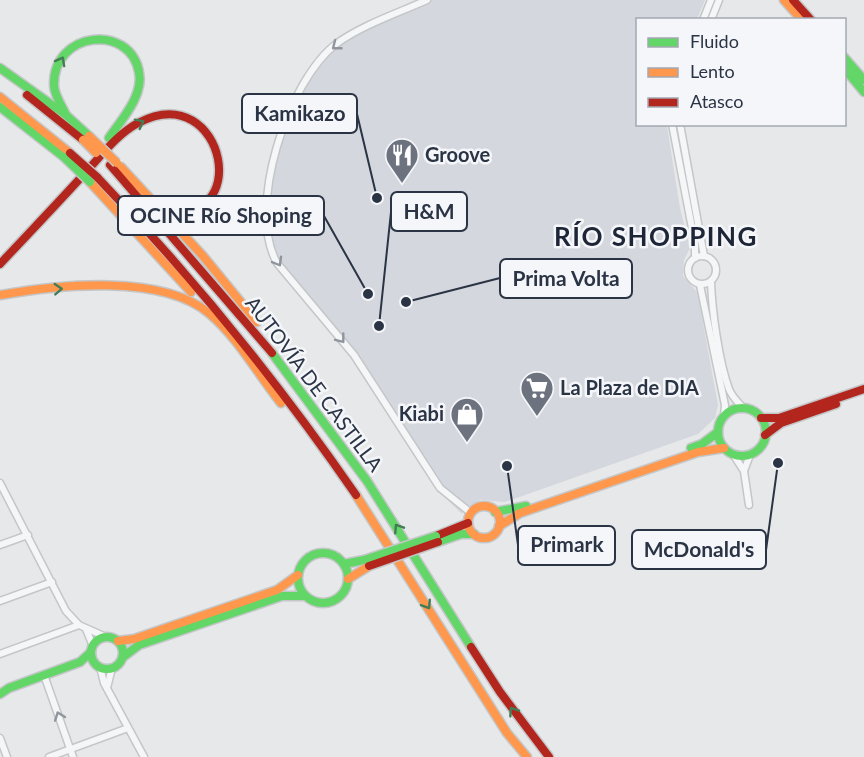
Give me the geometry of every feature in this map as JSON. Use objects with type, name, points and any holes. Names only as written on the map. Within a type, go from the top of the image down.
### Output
[{"type":"main road","points":[[784,0],[800,18]]},
{"type":"main road","points":[[793,0],[809,18]]},
{"type":"main road","points":[[0,253],[103,145],[133,108],[139,93],[140,71],[134,57],[124,46],[107,39],[90,39],[78,43],[63,54],[56,70],[54,87],[66,115]]},
{"type":"main road","points":[[846,59],[864,80]]},
{"type":"main road","points":[[0,68],[66,115],[86,138]]},
{"type":"main road","points":[[846,70],[864,92]]},
{"type":"main road","name":"AUTOVÍA DE CASTILLA","points":[[0,76],[86,138],[113,164],[220,289],[342,446],[403,534],[506,700],[549,757]]},
{"type":"main road","name":"AUTOVÍA DE CASTILLA","points":[[0,97],[93,179],[182,270],[251,353],[319,443],[387,542],[498,719],[527,757]]},
{"type":"main road","points":[[0,107],[67,155]]},
{"type":"main road","points":[[0,264],[118,138],[148,119],[178,116],[197,124],[212,140],[220,166],[217,185],[209,199],[194,211],[176,213],[159,206]]},
{"type":"main road","points":[[113,164],[159,206],[266,334],[330,422],[342,446]]},
{"type":"main road","points":[[93,179],[208,312],[387,542]]},
{"type":"main road","points":[[0,295],[47,290],[145,288],[184,298],[208,312]]},
{"type":"main road","points":[[761,418],[779,418],[864,389]]},
{"type":"main road","points":[[718,432],[724,448],[733,454],[750,454],[760,447],[765,435],[788,420],[864,394]]},
{"type":"main road","points":[[437,539],[483,507],[495,512],[519,508],[702,444],[718,432],[724,416],[743,408],[756,413],[761,418],[765,435]]},
{"type":"main road","points":[[344,564],[366,563],[437,539],[461,534],[489,537],[509,518],[531,509],[698,452],[724,448]]},
{"type":"main road","points":[[495,512],[499,526]]},
{"type":"main road","points":[[470,518],[474,534]]},
{"type":"main road","points":[[348,579],[344,564],[333,555],[314,555],[303,562],[298,575],[300,590],[305,596],[317,603],[332,602],[343,593],[348,579],[366,563]]},
{"type":"main road","points":[[2,690],[80,662],[98,639],[106,637],[118,641],[134,639],[277,590],[298,575]]},
{"type":"main road","points":[[80,662],[112,668],[139,645],[282,596],[305,596]]},
{"type":"main road","points":[[118,641],[123,657]]},
{"type":"main road","points":[[92,649],[98,665]]},
{"type":"street","points":[[427,0],[336,45],[314,69],[301,88],[279,138],[271,168],[267,223],[271,248],[277,263],[360,363],[440,488],[470,518]]},
{"type":"street","points":[[704,18],[711,0]]},
{"type":"street","points":[[712,18],[719,0]]},
{"type":"street","points":[[672,126],[695,244],[695,258]]},
{"type":"street","points":[[680,126],[704,256]]},
{"type":"street","points":[[711,282],[700,285],[692,281],[688,273],[690,264],[695,258],[704,256],[713,261],[717,269],[711,282],[711,298],[726,380],[732,396],[743,408]]},
{"type":"street","points":[[700,285],[725,405],[724,416]]},
{"type":"street","points":[[733,454],[744,471],[749,505]]},
{"type":"street","points":[[744,471],[750,454]]},
{"type":"street","points":[[1,487],[66,611],[82,627],[92,649]]},
{"type":"street","points":[[0,545],[28,535]]},
{"type":"street","points":[[0,601],[52,582]]},
{"type":"street","points":[[0,654],[82,627],[106,637]]},
{"type":"street","points":[[98,665],[107,688],[144,757]]},
{"type":"street","points":[[107,688],[112,668]]},
{"type":"street","points":[[44,675],[73,757]]},
{"type":"street","points":[[49,757],[128,728]]},
{"type":"street","points":[[0,738],[7,757]]},
{"type":"shaded area","points":[[417,0],[705,0],[697,18],[636,18],[636,126],[667,126],[680,208],[690,248],[684,260],[683,276],[697,292],[718,405],[715,418],[698,434],[505,502],[481,500],[468,506],[462,514],[437,490],[350,357],[273,262],[265,225],[267,173],[277,132],[297,88],[327,49],[345,36]]},
{"type":"traffic: fast","points":[[66,115],[54,89],[57,67],[66,53],[78,44],[93,40],[108,40],[122,46],[133,56],[140,81],[135,99],[109,138]]},
{"type":"traffic: fast","points":[[846,59],[864,80]]},
{"type":"traffic: fast","points":[[0,68],[66,115],[89,136]]},
{"type":"traffic: fast","points":[[846,70],[864,92]]},
{"type":"traffic: fast","points":[[0,107],[64,157]]},
{"type":"traffic: fast","points":[[64,157],[90,182]]},
{"type":"traffic: fast","points":[[272,353],[367,481],[471,647]]},
{"type":"traffic: fast","points":[[742,408],[759,415],[766,432],[759,449],[742,456],[725,449],[718,432],[725,415],[742,408]]},
{"type":"traffic: fast","points":[[691,448],[702,444],[718,432]]},
{"type":"traffic: fast","points":[[495,512],[526,506]]},
{"type":"traffic: fast","points":[[438,542],[461,534],[474,534]]},
{"type":"traffic: fast","points":[[364,560],[436,536]]},
{"type":"traffic: fast","points":[[318,553],[328,553],[341,560],[348,573],[348,578],[348,583],[341,596],[328,603],[318,603],[309,599],[302,592],[298,583],[298,573],[302,564],[309,557],[318,553]]},
{"type":"traffic: fast","points":[[344,564],[364,560]]},
{"type":"traffic: fast","points":[[123,657],[139,645],[282,596],[305,596]]},
{"type":"traffic: fast","points":[[107,637],[118,642],[123,653],[118,664],[107,669],[96,664],[91,653],[96,642],[107,637]]},
{"type":"traffic: fast","points":[[0,694],[9,688],[80,662],[91,652]]},
{"type":"traffic: slow","points":[[784,0],[800,18]]},
{"type":"traffic: slow","points":[[0,97],[70,153]]},
{"type":"traffic: slow","points":[[89,136],[117,163]]},
{"type":"traffic: slow","points":[[83,140],[96,153]]},
{"type":"traffic: slow","points":[[121,167],[203,256],[257,322]]},
{"type":"traffic: slow","points":[[90,182],[191,292]]},
{"type":"traffic: slow","points":[[0,295],[50,288],[108,285],[165,292],[190,301],[210,314],[230,334],[281,403]]},
{"type":"traffic: slow","points":[[499,526],[520,513],[698,452],[724,448]]},
{"type":"traffic: slow","points":[[356,495],[507,733],[527,757]]},
{"type":"traffic: slow","points":[[484,506],[495,511],[500,522],[495,533],[484,538],[473,533],[468,522],[473,511],[484,506]]},
{"type":"traffic: slow","points":[[348,579],[369,566]]},
{"type":"traffic: slow","points":[[118,641],[134,639],[277,590],[298,575]]},
{"type":"traffic: jam","points":[[793,0],[809,18]]},
{"type":"traffic: jam","points":[[27,95],[83,140]]},
{"type":"traffic: jam","points":[[0,264],[116,140],[138,123],[168,114],[192,120],[209,137],[218,158],[218,181],[209,200],[189,209],[159,206]]},
{"type":"traffic: jam","points":[[70,153],[97,177]]},
{"type":"traffic: jam","points":[[110,165],[272,353]]},
{"type":"traffic: jam","points":[[97,177],[167,253],[233,331],[296,412],[356,495]]},
{"type":"traffic: jam","points":[[761,418],[779,418],[864,389]]},
{"type":"traffic: jam","points":[[765,435],[781,423],[836,404]]},
{"type":"traffic: jam","points":[[436,536],[468,523]]},
{"type":"traffic: jam","points":[[369,566],[438,542]]},
{"type":"traffic: jam","points":[[471,647],[500,692],[549,757]]},
{"type":"place","name":"Groove","points":[[402,184]]},
{"type":"place","name":"Kamikazo","points":[[377,198]]},
{"type":"place","name":"OCINE Río Shoping","points":[[368,294]]},
{"type":"place","name":"Prima Volta","points":[[406,302]]},
{"type":"place","name":"H&M","points":[[379,326]]},
{"type":"place","name":"La Plaza de DIA","points":[[537,417]]},
{"type":"place","name":"Kiabi","points":[[467,443]]},
{"type":"place","name":"McDonald's","points":[[778,463]]},
{"type":"place","name":"Primark","points":[[507,466]]},
{"type":"district","name":"RÍO SHOPPING","points":[[656,237]]}]
